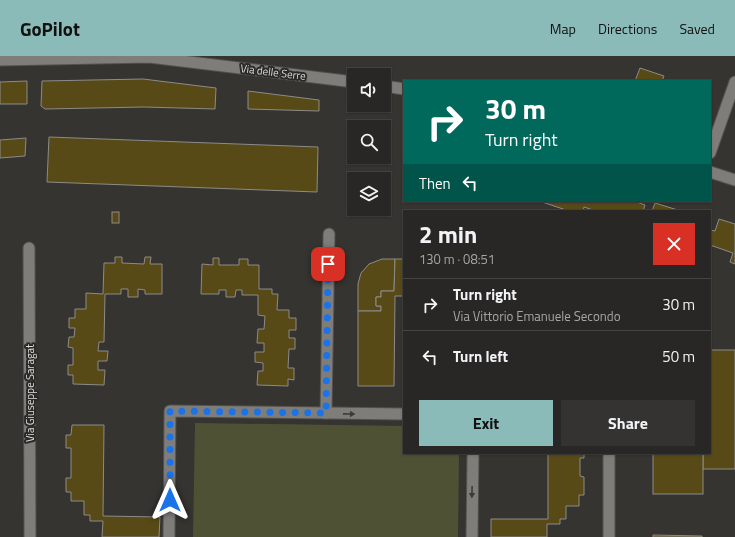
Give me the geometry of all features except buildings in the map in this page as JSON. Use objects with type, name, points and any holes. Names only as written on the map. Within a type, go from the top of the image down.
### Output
[{"type":"street","name":"Via delle Serre","points":[[0,60],[149,56],[347,81]]},
{"type":"street","points":[[711,150],[735,82]]},
{"type":"street","points":[[391,87],[403,89]]},
{"type":"street","points":[[711,172],[735,180]]},
{"type":"street","points":[[326,413],[329,234]]},
{"type":"street","name":"Via Giuseppe Saragat","points":[[29,248],[30,537]]},
{"type":"street","points":[[169,537],[170,411],[403,414]]},
{"type":"street","points":[[472,537],[473,454]]},
{"type":"street","points":[[609,454],[609,537]]},
{"type":"green space","points":[[195,423],[403,426],[403,454],[459,454],[458,537],[193,537]]},
{"type":"route","points":[[170,500],[170,411],[326,413],[328,264]]}]
